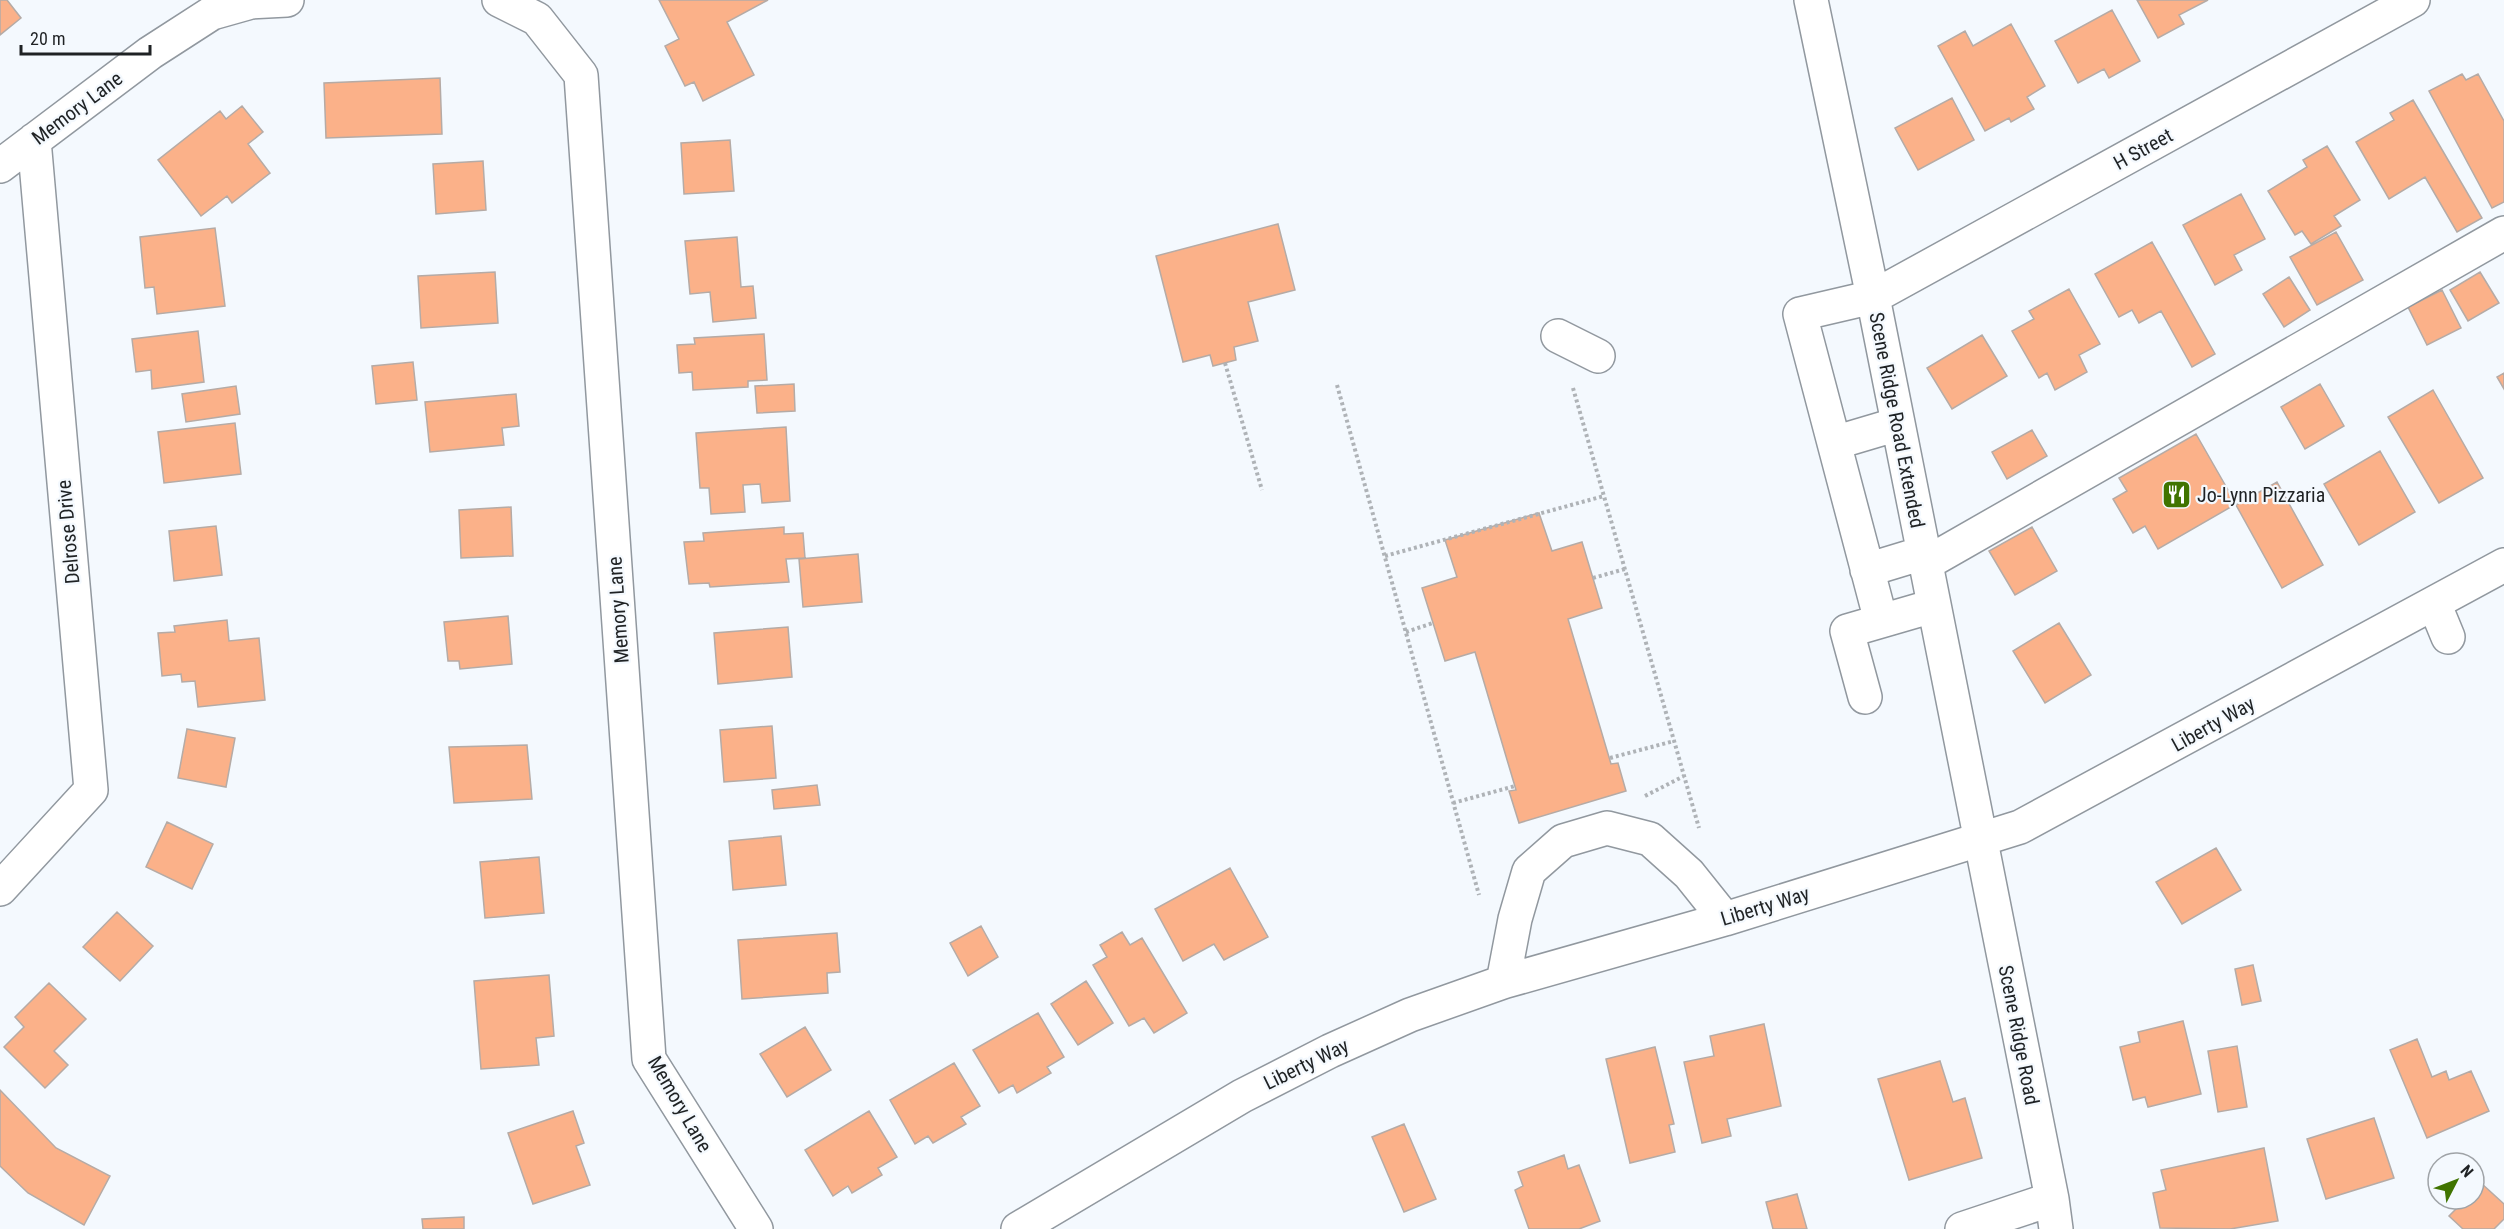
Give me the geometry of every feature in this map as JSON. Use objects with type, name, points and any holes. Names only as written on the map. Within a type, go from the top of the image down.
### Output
[{"type":"street","name":"Memory Lane","points":[[0,166],[150,53],[212,14],[252,2],[287,0]]},
{"type":"street","name":"Memory Lane","points":[[499,0],[537,19],[581,75],[650,1059],[756,1229]]},
{"type":"street","name":"Scene Ridge Road Extended","points":[[1811,0],[1873,297],[1980,841]]},
{"type":"street","name":"H Street","points":[[1834,443],[1800,315],[1873,297],[2413,0]]},
{"type":"street","name":"Delrose Drive","points":[[0,889],[91,790],[34,140]]},
{"type":"street","points":[[1867,570],[1924,559],[2504,233]]},
{"type":"street","points":[[1558,336],[1598,356]]},
{"type":"street","points":[[1881,621],[1834,443],[1898,424]]},
{"type":"street","name":"Liberty Way","points":[[1018,1229],[1140,1155],[1262,1086],[1330,1051],[1410,1015],[1503,982],[1725,919],[1980,841],[2030,822],[2504,565]]},
{"type":"street","points":[[2434,603],[2448,637]]},
{"type":"street","points":[[1865,697],[1847,631],[1933,606]]},
{"type":"street","points":[[1503,982],[1515,919],[1529,871],[1563,841],[1606,828],[1650,839],[1689,874],[1725,919]]},
{"type":"street","name":"Scene Ridge Road","points":[[1980,841],[2054,1214]]},
{"type":"street","points":[[1962,1229],[2054,1214]]},
{"type":"path","points":[[1558,336],[1699,830]]},
{"type":"path","points":[[1225,363],[1262,490]]},
{"type":"path","points":[[1337,385],[1482,906]]},
{"type":"path","points":[[1385,556],[1604,496]]},
{"type":"path","points":[[1593,578],[1625,569]]},
{"type":"path","points":[[1406,632],[1433,623]]},
{"type":"path","points":[[1610,759],[1674,741]]},
{"type":"path","points":[[1638,800],[1684,776]]},
{"type":"path","points":[[1453,803],[1515,786]]},
{"type":"building","points":[[0,0],[7,0],[21,18],[0,35]]},
{"type":"building","points":[[659,0],[768,0],[727,22],[754,75],[703,101],[694,82],[685,86],[665,46],[679,39]]},
{"type":"building","points":[[2137,0],[2208,0],[2179,15],[2184,24],[2158,38]]},
{"type":"building","points":[[2112,10],[2140,61],[2109,78],[2104,69],[2078,83],[2055,41]]},
{"type":"building","points":[[2011,24],[2045,86],[2027,97],[2034,109],[2011,122],[2009,118],[1985,131],[1938,46],[1965,31],[1973,46]]},
{"type":"building","points":[[2462,74],[2466,80],[2478,74],[2504,121],[2504,202],[2492,208],[2429,91]]},
{"type":"building","points":[[440,78],[442,134],[326,138],[324,83]]},
{"type":"building","points":[[1952,98],[1974,140],[1918,170],[1895,128]]},
{"type":"building","points":[[2413,100],[2482,218],[2457,232],[2425,177],[2389,199],[2356,142],[2394,120],[2390,113]]},
{"type":"building","points":[[242,106],[263,132],[248,144],[270,173],[232,203],[227,196],[201,216],[158,160],[220,111],[226,119]]},
{"type":"building","points":[[730,140],[734,191],[684,194],[681,143]]},
{"type":"building","points":[[2327,146],[2360,200],[2334,216],[2341,226],[2311,244],[2302,231],[2295,235],[2268,191],[2307,167],[2303,160]]},
{"type":"building","points":[[483,161],[486,210],[436,214],[433,164]]},
{"type":"building","points":[[2241,194],[2265,239],[2234,255],[2242,270],[2215,285],[2183,225]]},
{"type":"building","points":[[1278,224],[1295,290],[1248,302],[1258,341],[1234,347],[1236,360],[1213,366],[1210,355],[1183,362],[1156,256]]},
{"type":"building","points":[[215,228],[225,306],[157,314],[154,287],[145,288],[140,237]]},
{"type":"building","points":[[2336,232],[2363,280],[2317,305],[2290,257]]},
{"type":"building","points":[[737,237],[741,287],[753,286],[756,318],[713,322],[710,292],[690,294],[685,241]]},
{"type":"building","points":[[2152,242],[2215,354],[2192,367],[2161,311],[2139,323],[2132,310],[2119,317],[2095,274]]},
{"type":"building","points":[[495,272],[498,323],[421,328],[418,276]]},
{"type":"building","points":[[2480,272],[2499,303],[2468,321],[2450,290]]},
{"type":"building","points":[[2289,277],[2310,310],[2284,327],[2263,294]]},
{"type":"building","points":[[2069,289],[2100,344],[2079,355],[2087,372],[2055,390],[2047,373],[2039,378],[2012,331],[2034,319],[2029,311]]},
{"type":"building","points":[[2442,290],[2461,328],[2427,345],[2408,307]]},
{"type":"building","points":[[198,331],[204,382],[152,389],[151,370],[136,372],[132,339]]},
{"type":"building","points":[[764,334],[767,380],[748,381],[748,387],[693,390],[692,372],[679,373],[677,345],[695,344],[694,338]]},
{"type":"building","points":[[1982,335],[2007,376],[1952,409],[1927,368]]},
{"type":"building","points":[[413,362],[417,400],[376,404],[372,366]]},
{"type":"building","points":[[2504,373],[2504,389],[2497,377]]},
{"type":"building","points":[[794,384],[795,411],[757,413],[755,386]]},
{"type":"building","points":[[2320,384],[2344,426],[2305,449],[2281,407]]},
{"type":"building","points":[[236,386],[240,414],[186,422],[182,394]]},
{"type":"building","points":[[2433,390],[2483,478],[2439,503],[2388,417]]},
{"type":"building","points":[[516,394],[519,426],[502,428],[504,445],[430,452],[425,402]]},
{"type":"building","points":[[235,423],[241,474],[164,483],[158,432]]},
{"type":"building","points":[[786,427],[790,501],[762,503],[760,484],[743,485],[745,512],[711,514],[709,488],[700,488],[696,433]]},
{"type":"building","points":[[2032,430],[2047,456],[2007,479],[1992,452]]},
{"type":"building","name":"Jo-Lynn Pizzaria","points":[[2196,434],[2236,504],[2158,549],[2145,526],[2133,533],[2113,499],[2127,491],[2119,478]]},
{"type":"building","points":[[2380,451],[2415,512],[2359,545],[2324,484]]},
{"type":"building","points":[[2277,482],[2323,565],[2282,588],[2236,505]]},
{"type":"building","points":[[511,507],[513,556],[461,558],[459,510]]},
{"type":"building","points":[[1539,513],[1552,551],[1582,542],[1602,608],[1568,619],[1611,764],[1618,763],[1626,791],[1519,823],[1509,791],[1516,790],[1475,652],[1445,661],[1422,588],[1457,577],[1445,540]]},
{"type":"building","points":[[216,526],[222,575],[174,581],[169,531]]},
{"type":"building","points":[[784,527],[784,534],[803,533],[805,558],[786,559],[789,582],[710,587],[709,583],[689,584],[684,542],[704,541],[703,533]]},
{"type":"building","points":[[2032,527],[2057,571],[2015,595],[1989,551]]},
{"type":"building","points":[[858,554],[862,602],[803,607],[799,559]]},
{"type":"building","points":[[508,616],[512,664],[460,669],[459,661],[448,661],[444,622]]},
{"type":"building","points":[[227,620],[229,641],[259,638],[265,700],[198,707],[195,681],[182,682],[181,674],[162,676],[158,633],[175,632],[174,626]]},
{"type":"building","points":[[2059,623],[2091,675],[2045,703],[2013,651]]},
{"type":"building","points":[[788,627],[792,677],[718,684],[714,633]]},
{"type":"building","points":[[772,726],[776,778],[724,782],[720,730]]},
{"type":"building","points":[[187,729],[235,738],[226,787],[178,778]]},
{"type":"building","points":[[527,745],[532,799],[454,803],[449,747]]},
{"type":"building","points":[[817,785],[820,805],[774,809],[772,790]]},
{"type":"building","points":[[167,822],[213,844],[192,889],[146,867]]},
{"type":"building","points":[[781,836],[786,885],[733,890],[729,841]]},
{"type":"building","points":[[2216,848],[2241,890],[2182,924],[2156,882]]},
{"type":"building","points":[[539,857],[544,913],[485,918],[480,862]]},
{"type":"building","points":[[1230,868],[1268,937],[1224,960],[1214,944],[1183,961],[1155,909]]},
{"type":"building","points":[[117,912],[153,946],[120,981],[83,947]]},
{"type":"building","points":[[981,926],[998,957],[968,976],[950,943]]},
{"type":"building","points":[[1122,932],[1130,945],[1142,938],[1187,1013],[1154,1033],[1144,1018],[1129,1026],[1093,965],[1107,957],[1100,945]]},
{"type":"building","points":[[837,933],[840,972],[827,973],[828,993],[742,999],[738,940]]},
{"type":"building","points":[[2253,965],[2261,1001],[2242,1005],[2235,969]]},
{"type":"building","points":[[549,975],[554,1036],[536,1038],[539,1065],[481,1069],[474,981]]},
{"type":"building","points":[[1086,981],[1113,1023],[1078,1045],[1051,1004]]},
{"type":"building","points":[[49,983],[86,1019],[54,1051],[68,1065],[45,1088],[4,1047],[24,1027],[15,1017]]},
{"type":"building","points":[[1038,1013],[1064,1057],[1047,1067],[1051,1073],[1017,1093],[1013,1085],[999,1093],[973,1050]]},
{"type":"building","points":[[2183,1021],[2201,1094],[2148,1107],[2145,1097],[2133,1100],[2120,1047],[2140,1042],[2138,1032]]},
{"type":"building","points":[[1764,1024],[1781,1106],[1727,1119],[1731,1136],[1702,1143],[1684,1062],[1714,1056],[1710,1036]]},
{"type":"building","points":[[805,1027],[831,1070],[787,1097],[760,1054]]},
{"type":"building","points":[[2417,1039],[2432,1077],[2446,1071],[2449,1080],[2471,1071],[2489,1111],[2427,1138],[2390,1050]]},
{"type":"building","points":[[2237,1046],[2247,1107],[2218,1112],[2208,1051]]},
{"type":"building","points":[[1655,1047],[1674,1124],[1669,1125],[1675,1152],[1630,1163],[1606,1059]]},
{"type":"building","points":[[1940,1061],[1953,1102],[1965,1098],[1982,1158],[1909,1180],[1878,1079]]},
{"type":"building","points":[[954,1063],[980,1106],[961,1117],[966,1124],[933,1143],[928,1136],[915,1144],[890,1100]]},
{"type":"building","points":[[0,1090],[56,1148],[110,1176],[84,1225],[28,1193],[0,1166]]},
{"type":"building","points":[[573,1111],[584,1143],[576,1146],[590,1185],[533,1204],[508,1133]]},
{"type":"building","points":[[869,1111],[897,1157],[878,1168],[882,1175],[852,1193],[848,1186],[833,1196],[805,1150]]},
{"type":"building","points":[[2374,1118],[2394,1178],[2326,1199],[2307,1139]]},
{"type":"building","points":[[1404,1124],[1436,1199],[1404,1212],[1372,1137]]},
{"type":"building","points":[[2264,1148],[2278,1221],[2230,1229],[2160,1228],[2153,1193],[2166,1190],[2161,1170]]},
{"type":"building","points":[[1564,1155],[1568,1169],[1579,1165],[1600,1221],[1579,1229],[1529,1229],[1515,1190],[1523,1186],[1518,1172]]},
{"type":"building","points":[[2486,1188],[2504,1204],[2504,1219],[2494,1229],[2463,1229],[2449,1216],[2454,1211],[2486,1211]]},
{"type":"building","points":[[1797,1194],[1807,1229],[1773,1229],[1766,1202]]},
{"type":"building","points":[[464,1217],[464,1229],[423,1229],[422,1219]]},
{"type":"place","name":"Jo-Lynn Pizzaria","points":[[2176,495]]}]
